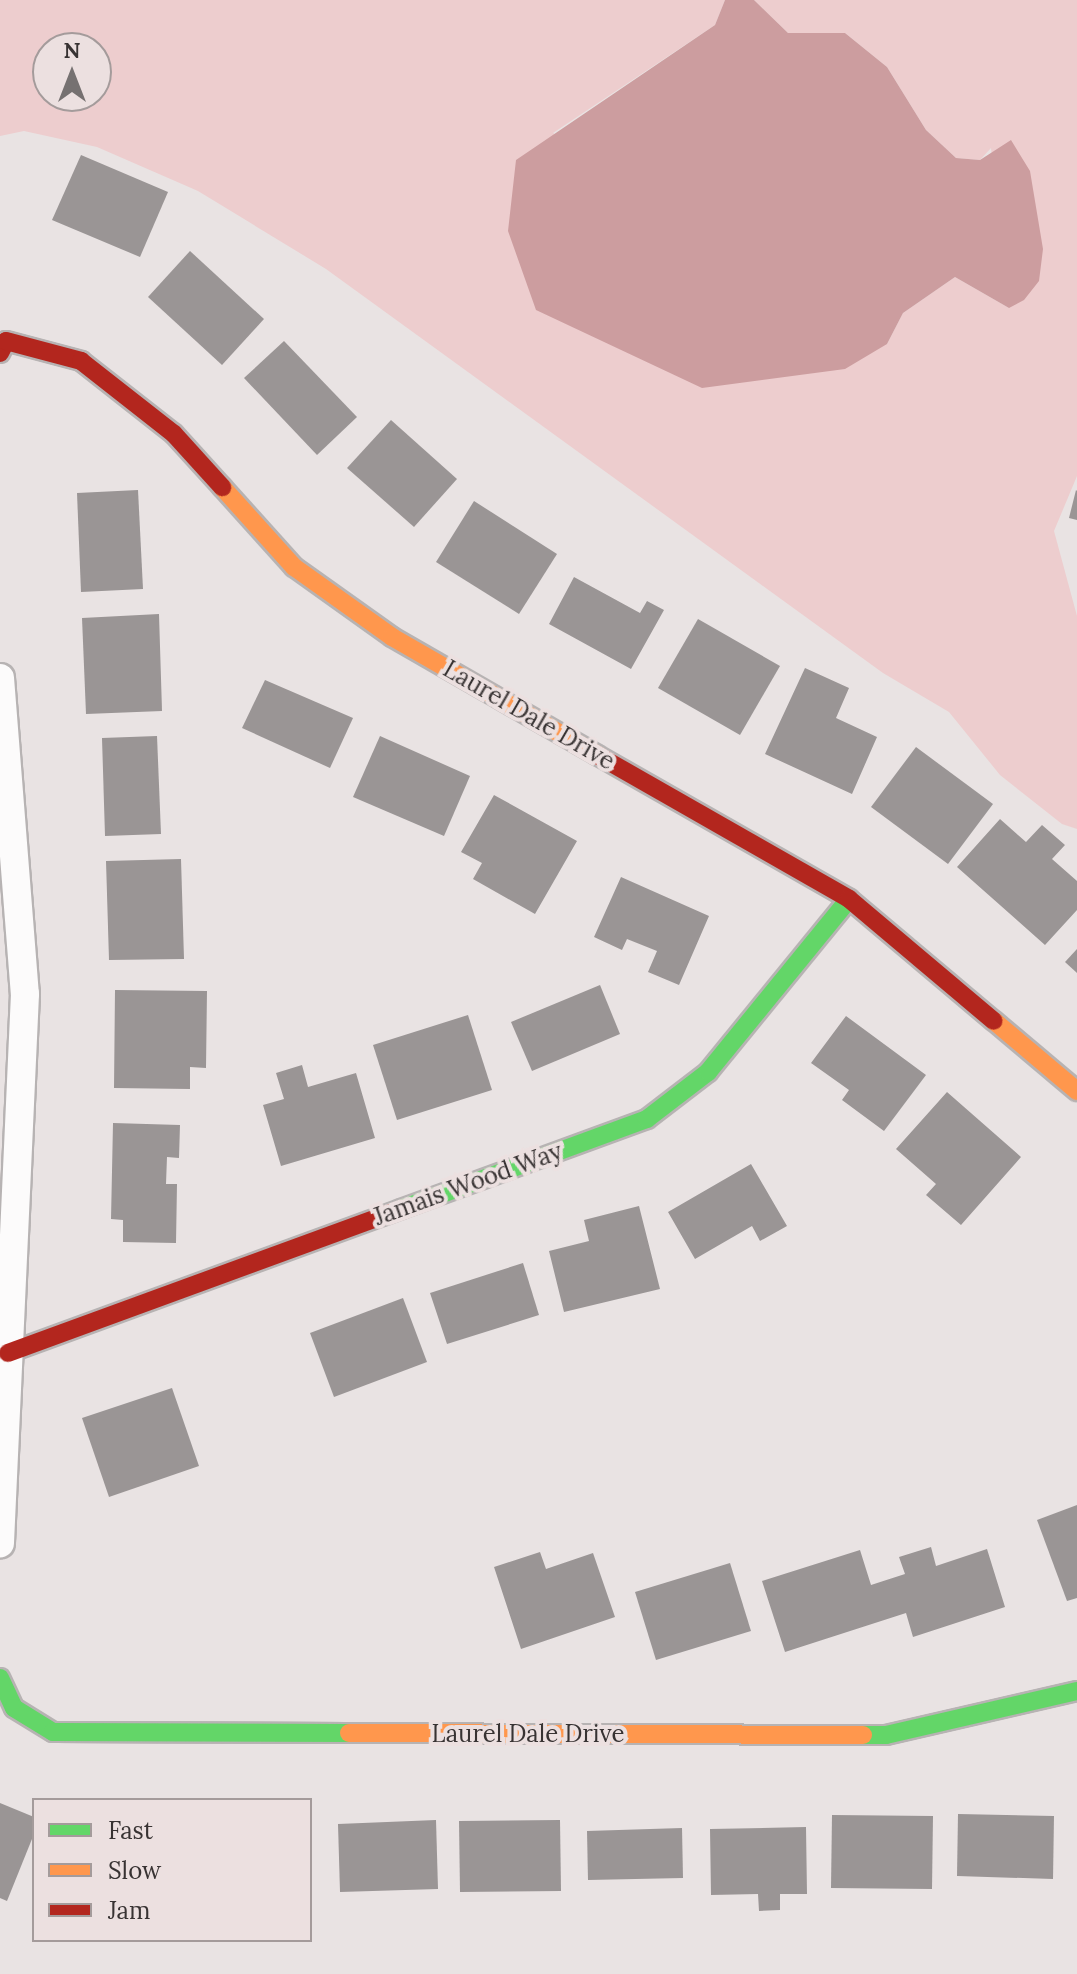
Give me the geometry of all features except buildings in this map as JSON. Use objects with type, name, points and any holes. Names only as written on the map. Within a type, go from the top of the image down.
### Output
[{"type":"street","name":"Laurel Dale Drive","points":[[0,353],[6,341],[81,361],[174,434],[294,567],[392,637],[849,899],[1077,1091]]},
{"type":"street","points":[[0,678],[25,994],[0,1543]]},
{"type":"street","name":"Jamais Wood Way","points":[[8,1353],[647,1119],[708,1072],[849,899]]},
{"type":"street","name":"Laurel Dale Drive","points":[[0,1678],[14,1708],[53,1732],[886,1735],[1077,1691]]},
{"type":"shaded area","points":[[0,0],[725,0],[715,25],[553,133],[887,344],[903,313],[955,277],[1009,308],[991,148],[980,160],[956,158],[926,130],[887,67],[845,33],[788,33],[754,0],[1077,0],[1077,476],[1054,531],[1077,616],[1077,829],[1062,824],[1000,775],[949,712],[883,673],[326,269],[198,191],[97,147],[24,131],[0,136]]},
{"type":"shaded area","points":[[725,0],[754,0],[788,33],[845,33],[887,67],[926,130],[956,158],[980,160],[1011,140],[1030,171],[1043,249],[1039,281],[1024,300],[1009,308],[955,277],[903,313],[887,344],[845,369],[702,388],[536,310],[508,231],[516,160],[715,25]]},
{"type":"traffic: fast","points":[[401,1209],[647,1119],[708,1072],[849,899]]},
{"type":"traffic: fast","points":[[0,1678],[14,1708],[53,1732],[349,1733]]},
{"type":"traffic: fast","points":[[863,1735],[886,1735],[1077,1691]]},
{"type":"traffic: slow","points":[[222,487],[294,567],[392,637],[597,755]]},
{"type":"traffic: slow","points":[[994,1021],[1077,1091]]},
{"type":"traffic: slow","points":[[349,1733],[863,1735]]},
{"type":"traffic: jam","points":[[0,353],[6,341],[81,361],[174,434],[222,487]]},
{"type":"traffic: jam","points":[[597,755],[849,899],[994,1021]]},
{"type":"traffic: jam","points":[[8,1353],[401,1209]]}]
